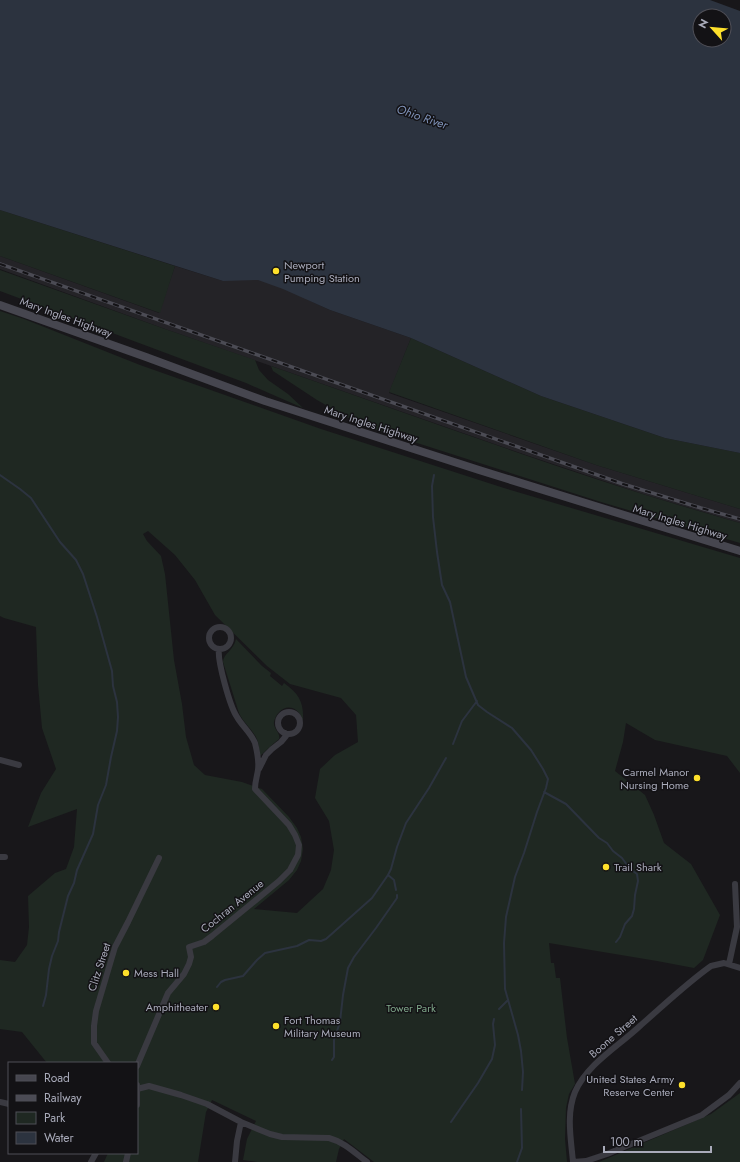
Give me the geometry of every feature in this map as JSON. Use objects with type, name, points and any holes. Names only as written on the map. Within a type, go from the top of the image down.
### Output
[{"type":"street","name":"Mary Ingles Highway","points":[[0,305],[264,401],[740,551]]},
{"type":"street","points":[[219,649],[219,659],[231,704],[237,718],[255,743],[258,770]]},
{"type":"street","points":[[258,770],[266,755],[286,736],[285,733]]},
{"type":"street","points":[[0,760],[20,765]]},
{"type":"street","name":"Cochran Avenue","points":[[138,1063],[168,993],[184,974],[189,964],[189,947],[204,942],[212,936],[279,882],[295,863],[299,845],[289,825],[255,789],[255,781],[258,770]]},
{"type":"street","name":"Clitz Street","points":[[107,1062],[94,1042],[96,1011],[114,947],[128,922],[159,858]]},
{"type":"street","points":[[735,884],[736,927],[729,964],[740,968]]},
{"type":"street","name":"Boone Street","points":[[573,1162],[570,1134],[570,1109],[575,1093],[584,1078],[604,1057],[704,971],[711,966],[724,963],[729,964]]},
{"type":"street","points":[[573,1162],[586,1162],[702,1115],[729,1096],[740,1083]]},
{"type":"street","points":[[138,1089],[149,1086],[182,1095],[207,1104],[241,1122],[270,1134],[279,1136],[329,1138],[344,1145],[368,1162]]},
{"type":"street","points":[[235,1162],[241,1122]]},
{"type":"shaded area","points":[[265,246],[306,299],[330,310],[411,338],[389,393],[596,465],[740,509],[740,523],[646,495],[526,455],[165,329],[0,269],[0,256],[159,313],[175,266],[223,281]]},
{"type":"green space","points":[[0,210],[175,266],[160,313],[0,256]]},
{"type":"green space","points":[[0,270],[255,360],[259,370],[268,380],[288,394],[303,408],[246,383],[0,291]]},
{"type":"green space","name":"Tower Park","points":[[0,311],[140,365],[321,429],[504,488],[740,558],[740,773],[727,756],[655,740],[626,723],[623,742],[615,771],[645,795],[664,843],[691,864],[720,915],[703,960],[694,968],[549,943],[551,963],[554,963],[556,978],[560,978],[567,1038],[575,1084],[569,1094],[566,1108],[565,1139],[567,1162],[374,1162],[344,1139],[339,1149],[336,1162],[257,1162],[243,1160],[247,1139],[256,1121],[212,1100],[206,1112],[198,1162],[104,1162],[108,1154],[138,1154],[138,1062],[46,1062],[22,1032],[0,1029],[0,960],[15,962],[27,945],[29,927],[28,896],[55,873],[66,869],[74,847],[77,809],[28,827],[41,793],[56,769],[42,728],[38,685],[36,627],[0,616]],"holes":[[[148,531],[175,555],[195,580],[215,615],[267,666],[290,684],[341,698],[356,715],[358,742],[335,755],[320,769],[315,798],[329,821],[334,850],[331,870],[323,889],[297,913],[254,909],[289,880],[297,870],[301,861],[303,849],[301,837],[297,828],[289,817],[262,789],[242,782],[205,775],[194,765],[186,737],[174,660],[165,574],[161,556],[147,541],[143,534]]]},
{"type":"green space","points":[[411,338],[541,396],[665,438],[740,453],[740,509],[596,465],[389,392]]},
{"type":"green space","points":[[271,366],[563,468],[681,506],[740,523],[740,543],[601,502],[361,425],[317,400],[273,371]]},
{"type":"green space","points":[[236,639],[262,666],[271,673],[270,676],[282,686],[284,683],[297,695],[303,709],[303,721],[298,712],[292,708],[285,708],[279,712],[275,718],[274,724],[279,735],[279,739],[260,756],[256,737],[239,713],[223,662],[223,659],[235,643]]},
{"type":"green space","points":[[740,1093],[740,1162],[599,1162],[711,1114]]},
{"type":"water","name":"Ohio River","points":[[0,0],[710,0],[732,8],[692,8],[692,48],[732,48],[732,8],[740,11],[740,453],[665,438],[541,396],[411,338],[330,310],[283,289],[258,280],[223,281],[0,210]]},
{"type":"waterway","points":[[0,475],[31,498],[60,542],[76,560],[83,574],[97,617],[112,671],[113,686],[117,702],[117,731],[106,785],[98,805],[93,834],[77,870],[74,883],[68,896],[58,941],[49,969],[46,995],[43,1006]]},
{"type":"waterway","points":[[434,475],[432,486],[433,517],[442,585],[450,602],[466,677],[478,705],[512,728],[531,750],[548,779],[515,877],[506,917],[504,943],[505,989],[521,1051],[523,1072],[522,1090]]},
{"type":"waterway","points":[[453,744],[462,721],[477,701]]},
{"type":"waterway","points":[[217,987],[225,980],[243,976],[265,953],[297,946],[309,940],[321,941],[326,939],[372,898],[391,869],[406,823],[429,788],[446,758]]},
{"type":"waterway","points":[[544,792],[566,804],[599,838],[607,843],[613,851],[622,858],[630,869],[637,874],[638,881],[632,916],[625,924],[620,937],[616,942]]},
{"type":"waterway","points":[[388,875],[394,880],[396,890]]},
{"type":"waterway","points":[[332,1060],[334,1057],[334,1040],[340,1022],[348,968],[354,957],[397,898],[397,895]]},
{"type":"waterway","points":[[499,1009],[508,1000]]},
{"type":"waterway","points":[[451,1122],[478,1083],[492,1059],[495,1045],[494,1019]]},
{"type":"waterway","points":[[517,1162],[522,1148],[521,1109]]},
{"type":"railway","points":[[0,264],[623,484],[740,519]]},
{"type":"place","name":"Newport Pumping Station","points":[[276,271]]},
{"type":"place","name":"Carmel Manor Nursing Home","points":[[697,778]]},
{"type":"place","name":"Trail Shark","points":[[606,867]]},
{"type":"place","name":"Mess Hall","points":[[126,973]]},
{"type":"place","name":"Amphitheater","points":[[216,1007]]},
{"type":"place","name":"Fort Thomas Military Museum","points":[[276,1026]]},
{"type":"place","name":"United States Army Reserve Center","points":[[682,1085]]}]
